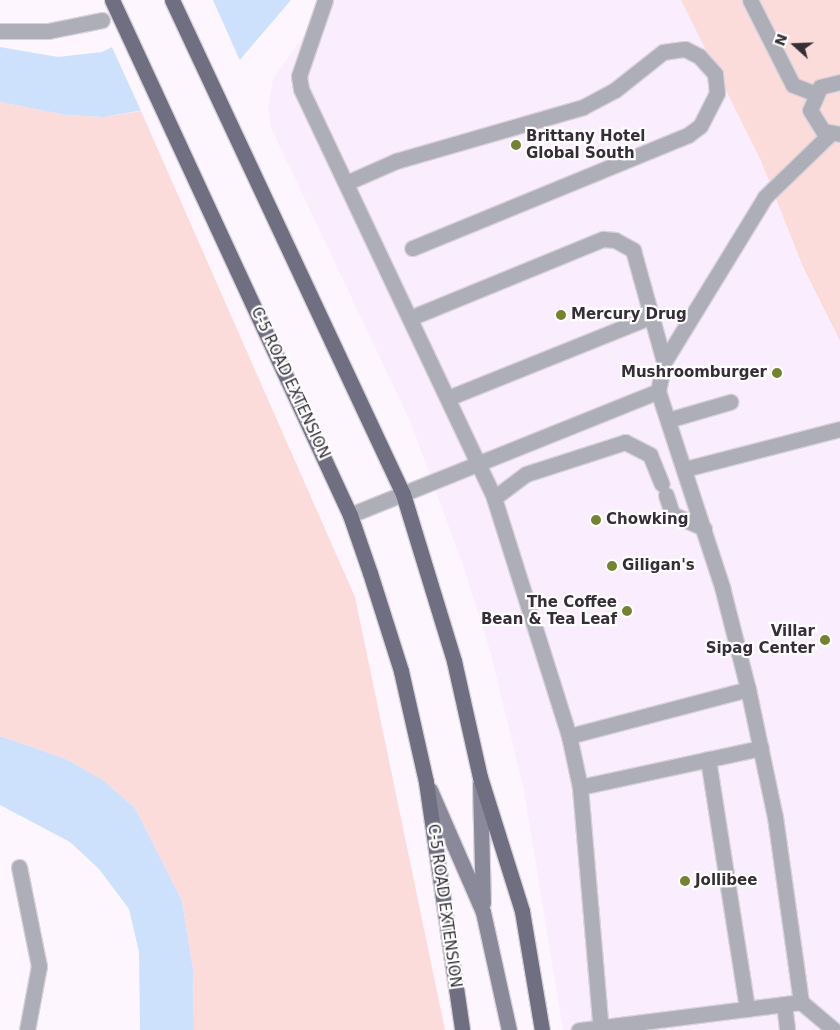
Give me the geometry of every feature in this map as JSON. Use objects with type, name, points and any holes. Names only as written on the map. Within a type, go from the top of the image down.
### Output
[{"type":"main road","name":"C-5 ROAD EXTENSION","points":[[112,0],[172,126],[350,515],[401,671],[426,782],[462,1030]]},
{"type":"main road","name":"C-5 ROAD EXTENSION","points":[[175,6],[403,494],[454,661],[480,777],[522,912],[542,1030]]},
{"type":"main road","name":"C-5 ROAD EXTENSION","points":[[480,777],[483,912],[509,1030]]},
{"type":"main road","name":"C-5 ROAD EXTENSION","points":[[426,782],[483,912]]},
{"type":"street","points":[[325,0],[298,76],[346,183],[494,498],[569,736],[580,787],[601,1029]]},
{"type":"street","points":[[750,0],[793,86],[814,93]]},
{"type":"street","points":[[0,32],[48,31],[102,20]]},
{"type":"street","points":[[346,183],[396,161],[583,108],[615,90],[663,52],[685,49],[699,56],[715,74],[717,93],[700,126],[688,135],[412,248]]},
{"type":"street","points":[[834,1030],[801,1002],[776,817],[748,690],[704,528],[658,392],[664,362],[765,197],[836,134],[812,118],[814,93],[827,83],[840,82]]},
{"type":"street","points":[[410,318],[603,239],[633,250],[654,315],[664,362]]},
{"type":"street","points":[[448,398],[654,315]]},
{"type":"street","points":[[350,515],[658,392]]},
{"type":"street","points":[[668,420],[730,402]]},
{"type":"street","points":[[685,469],[840,429]]},
{"type":"street","points":[[494,498],[526,474],[625,442],[650,455],[672,514],[704,528]]},
{"type":"street","points":[[569,736],[748,690]]},
{"type":"street","points":[[580,787],[761,748]]},
{"type":"street","points":[[708,759],[747,1008]]},
{"type":"street","points":[[19,867],[40,966],[27,1030]]},
{"type":"street","points":[[580,1030],[659,1025],[747,1008],[801,1002]]},
{"type":"street","points":[[784,1004],[787,1030]]},
{"type":"shaded area","name":"Villar Sipag Center","points":[[329,0],[681,0],[761,161],[803,267],[840,341],[840,1030],[563,1030],[524,791],[491,654],[464,568],[410,421],[271,128],[268,109],[273,79]]},
{"type":"shaded area","points":[[681,0],[840,0],[840,341],[803,267],[761,161]]},
{"type":"shaded area","points":[[0,102],[66,115],[104,117],[141,111],[355,597],[445,1030],[194,1030],[193,969],[182,901],[135,808],[103,780],[66,759],[0,736]]},
{"type":"water","points":[[206,0],[291,0],[238,62],[143,110],[104,117],[66,115],[0,102],[0,47],[58,57],[102,52]]},
{"type":"water","points":[[0,736],[66,759],[103,780],[135,808],[182,901],[193,969],[194,1030],[140,1030],[139,952],[129,909],[99,869],[70,842],[0,805]]},
{"type":"pier","points":[[201,0],[213,0],[241,63],[142,113],[111,45]]},
{"type":"place","name":"Brittany Hotel Global South","points":[[516,145]]},
{"type":"place","name":"Mercury Drug","points":[[561,315]]},
{"type":"place","name":"Mushroomburger","points":[[777,373]]},
{"type":"place","name":"Chowking","points":[[596,520]]},
{"type":"place","name":"Giligan's","points":[[612,566]]},
{"type":"place","name":"The Coffee Bean & Tea Leaf","points":[[627,611]]},
{"type":"place","name":"Villar Sipag Center","points":[[825,640]]},
{"type":"place","name":"Jollibee","points":[[685,881]]}]
